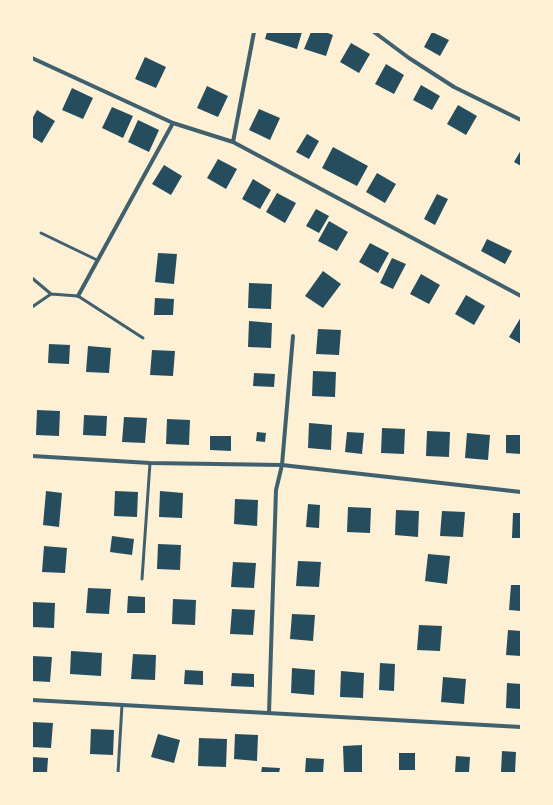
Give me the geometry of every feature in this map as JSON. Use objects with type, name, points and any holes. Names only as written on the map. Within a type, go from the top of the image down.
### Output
[{"type":"street","points":[[233,142],[254,32]]},
{"type":"street","points":[[374,32],[408,58],[454,87],[521,120]]},
{"type":"street","points":[[32,58],[173,123],[233,142],[521,296]]},
{"type":"street","points":[[78,296],[173,123]]},
{"type":"street","points":[[270,713],[276,490],[282,466],[293,336]]},
{"type":"street","points":[[32,456],[150,463],[282,466],[521,492]]},
{"type":"street","points":[[32,700],[521,727]]},
{"type":"lane","points":[[41,233],[97,260]]},
{"type":"lane","points":[[32,278],[52,294],[78,296],[143,338]]},
{"type":"lane","points":[[32,307],[52,294]]},
{"type":"lane","points":[[142,579],[150,463]]},
{"type":"lane","points":[[118,773],[122,705]]},
{"type":"building","points":[[267,32],[302,32],[297,49],[265,39]]},
{"type":"building","points":[[311,32],[325,32],[333,35],[326,56],[304,49]]},
{"type":"building","points":[[432,32],[449,40],[440,56],[424,47]]},
{"type":"building","points":[[351,43],[370,54],[359,73],[340,62]]},
{"type":"building","points":[[145,57],[166,67],[156,88],[135,79]]},
{"type":"building","points":[[386,64],[404,75],[394,94],[375,84]]},
{"type":"building","points":[[421,85],[440,96],[432,110],[413,100]]},
{"type":"building","points":[[207,86],[228,96],[218,117],[197,108]]},
{"type":"building","points":[[72,88],[93,98],[83,119],[62,110]]},
{"type":"building","points":[[458,105],[477,116],[466,135],[447,124]]},
{"type":"building","points":[[112,107],[133,116],[123,138],[102,128]]},
{"type":"building","points":[[259,109],[280,118],[270,140],[249,130]]},
{"type":"building","points":[[37,110],[55,121],[42,143],[32,137],[32,119]]},
{"type":"building","points":[[138,120],[159,130],[149,152],[128,142]]},
{"type":"building","points":[[307,134],[319,141],[309,159],[296,152]]},
{"type":"building","points":[[333,147],[368,166],[357,186],[322,168]]},
{"type":"building","points":[[521,150],[521,166],[514,162]]},
{"type":"building","points":[[218,159],[237,169],[226,189],[207,178]]},
{"type":"building","points":[[164,165],[182,176],[171,195],[152,184]]},
{"type":"building","points":[[377,173],[396,184],[385,203],[366,192]]},
{"type":"building","points":[[253,179],[271,190],[260,209],[242,199]]},
{"type":"building","points":[[277,193],[296,203],[285,223],[266,212]]},
{"type":"building","points":[[437,194],[448,199],[435,225],[424,219]]},
{"type":"building","points":[[316,209],[329,216],[319,233],[306,226]]},
{"type":"building","points":[[329,221],[348,232],[337,251],[318,241]]},
{"type":"building","points":[[487,239],[512,251],[505,264],[481,251]]},
{"type":"building","points":[[370,243],[389,253],[378,273],[359,262]]},
{"type":"building","points":[[158,253],[177,254],[174,284],[155,282]]},
{"type":"building","points":[[392,258],[406,264],[393,289],[380,283]]},
{"type":"building","points":[[323,271],[341,284],[323,308],[305,296]]},
{"type":"building","points":[[421,274],[440,285],[429,304],[410,294]]},
{"type":"building","points":[[249,283],[272,284],[271,309],[248,308]]},
{"type":"building","points":[[466,295],[485,306],[474,325],[455,314]]},
{"type":"building","points":[[155,298],[174,299],[173,315],[154,315]]},
{"type":"building","points":[[521,317],[521,344],[509,337]]},
{"type":"building","points":[[249,321],[272,323],[271,348],[248,347]]},
{"type":"building","points":[[318,329],[341,330],[339,355],[316,354]]},
{"type":"building","points":[[49,344],[70,345],[69,364],[48,363]]},
{"type":"building","points":[[88,346],[111,348],[109,373],[86,372]]},
{"type":"building","points":[[152,350],[175,351],[173,376],[150,375]]},
{"type":"building","points":[[313,371],[336,372],[335,397],[312,396]]},
{"type":"building","points":[[254,373],[275,374],[274,387],[253,386]]},
{"type":"building","points":[[37,410],[60,411],[59,436],[36,435]]},
{"type":"building","points":[[84,415],[107,416],[106,436],[83,435]]},
{"type":"building","points":[[124,417],[147,418],[145,443],[122,442]]},
{"type":"building","points":[[167,419],[190,420],[189,445],[166,444]]},
{"type":"building","points":[[309,423],[332,425],[331,450],[308,448]]},
{"type":"building","points":[[382,428],[405,429],[404,454],[381,453]]},
{"type":"building","points":[[427,431],[450,432],[449,457],[426,456]]},
{"type":"building","points":[[257,432],[266,433],[265,442],[256,441]]},
{"type":"building","points":[[347,432],[364,433],[362,454],[345,452]]},
{"type":"building","points":[[467,433],[490,435],[488,460],[465,458]]},
{"type":"building","points":[[506,435],[521,435],[521,454],[506,453]]},
{"type":"building","points":[[210,436],[231,436],[231,451],[210,450]]},
{"type":"building","points":[[46,491],[62,493],[59,527],[43,525]]},
{"type":"building","points":[[115,491],[138,492],[137,517],[114,516]]},
{"type":"building","points":[[160,491],[183,493],[182,518],[159,517]]},
{"type":"building","points":[[235,499],[258,500],[257,526],[234,524]]},
{"type":"building","points":[[308,504],[320,505],[319,528],[306,527]]},
{"type":"building","points":[[348,507],[371,508],[370,533],[347,532]]},
{"type":"building","points":[[396,510],[419,511],[418,537],[395,535]]},
{"type":"building","points":[[442,511],[465,512],[463,537],[440,536]]},
{"type":"building","points":[[513,513],[521,513],[521,538],[512,538]]},
{"type":"building","points":[[112,536],[134,539],[132,555],[110,552]]},
{"type":"building","points":[[158,544],[181,545],[180,570],[157,569]]},
{"type":"building","points":[[44,546],[67,548],[65,573],[42,572]]},
{"type":"building","points":[[428,554],[450,556],[447,584],[425,581]]},
{"type":"building","points":[[298,561],[321,562],[319,587],[296,586]]},
{"type":"building","points":[[233,562],[256,563],[254,588],[231,587]]},
{"type":"building","points":[[511,585],[521,585],[521,611],[509,610]]},
{"type":"building","points":[[88,588],[111,589],[109,614],[86,613]]},
{"type":"building","points":[[128,596],[145,597],[145,613],[127,613]]},
{"type":"building","points":[[173,599],[196,600],[195,625],[172,624]]},
{"type":"building","points":[[32,602],[55,603],[54,628],[32,627]]},
{"type":"building","points":[[232,609],[255,610],[253,635],[230,634]]},
{"type":"building","points":[[292,614],[315,615],[313,641],[290,639]]},
{"type":"building","points":[[419,625],[442,626],[440,651],[417,650]]},
{"type":"building","points":[[508,630],[521,631],[521,656],[506,655]]},
{"type":"building","points":[[71,651],[102,653],[101,676],[70,674]]},
{"type":"building","points":[[133,654],[156,655],[155,680],[131,679]]},
{"type":"building","points":[[32,656],[52,657],[50,682],[32,681]]},
{"type":"building","points":[[380,663],[395,664],[394,691],[379,690]]},
{"type":"building","points":[[292,668],[315,670],[314,695],[291,693]]},
{"type":"building","points":[[185,670],[203,671],[203,685],[184,684]]},
{"type":"building","points":[[341,671],[364,673],[363,698],[340,697]]},
{"type":"building","points":[[232,673],[254,674],[254,687],[231,686]]},
{"type":"building","points":[[443,677],[466,679],[464,704],[441,702]]},
{"type":"building","points":[[507,683],[521,684],[521,709],[506,708]]},
{"type":"building","points":[[32,722],[53,723],[51,748],[32,747]]},
{"type":"building","points":[[91,729],[114,730],[113,755],[90,754]]},
{"type":"building","points":[[158,734],[180,740],[174,763],[151,757]]},
{"type":"building","points":[[235,734],[258,735],[257,761],[234,759]]},
{"type":"building","points":[[199,738],[227,739],[226,767],[198,766]]},
{"type":"building","points":[[362,745],[362,773],[344,773],[343,746]]},
{"type":"building","points":[[502,751],[516,752],[515,772],[501,772]]},
{"type":"building","points":[[399,753],[415,753],[415,770],[399,770]]},
{"type":"building","points":[[456,756],[470,757],[469,772],[475,773],[455,773]]},
{"type":"building","points":[[32,757],[48,758],[47,773],[32,773]]},
{"type":"building","points":[[306,758],[324,759],[323,773],[305,773]]},
{"type":"building","points":[[262,767],[280,768],[279,773],[261,773]]}]
